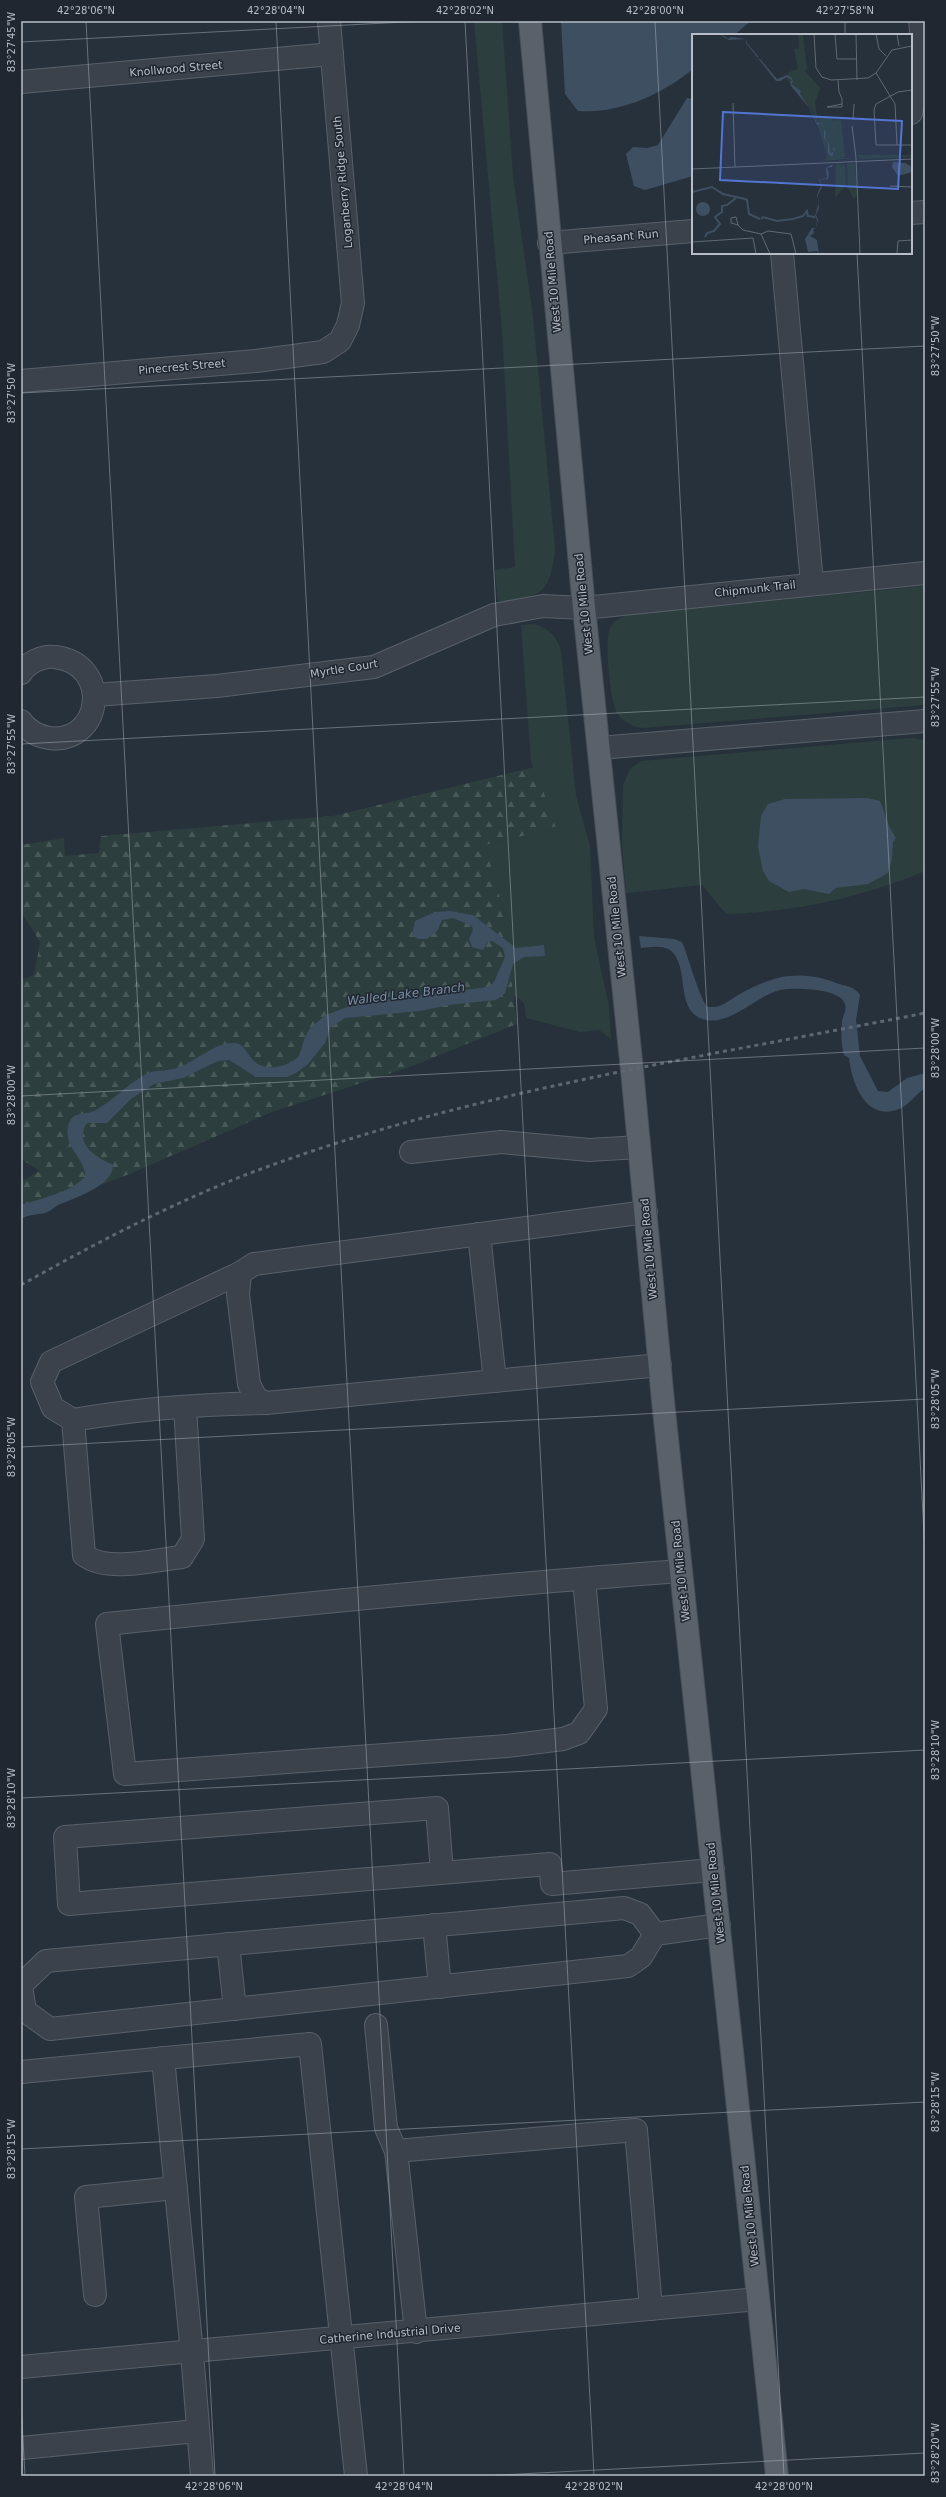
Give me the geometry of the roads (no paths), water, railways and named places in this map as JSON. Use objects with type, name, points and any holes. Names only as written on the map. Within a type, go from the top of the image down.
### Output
[{"type":"main road","name":"West 10 Mile Road","points":[[530,21],[549,243],[584,608],[646,1212],[660,1365],[777,2476]]},
{"type":"street","name":"Loganberry Ridge South","points":[[328,21],[353,302],[348,325],[340,341]]},
{"type":"street","points":[[912,109],[924,59],[920,21]]},
{"type":"street","name":"Knollwood Street","points":[[21,82],[332,54]]},
{"type":"street","points":[[912,213],[925,212]]},
{"type":"street","name":"Pheasant Run","points":[[549,243],[692,232]]},
{"type":"street","points":[[782,254],[812,583]]},
{"type":"street","name":"Pinecrest Street","points":[[21,380],[256,361],[323,352],[340,341]]},
{"type":"street","name":"Chipmunk Trail","points":[[584,608],[812,583],[925,573]]},
{"type":"street","name":"Myrtle Court","points":[[95,695],[217,686],[374,666],[494,616],[543,606],[584,608]]},
{"type":"street","points":[[21,673],[36,660],[51,656],[67,658],[81,666],[88,675],[95,695],[93,711],[85,725],[72,735],[57,739],[41,737],[27,729],[21,722]]},
{"type":"street","points":[[599,748],[925,721]]},
{"type":"street","points":[[411,1152],[501,1142],[589,1150],[639,1147]]},
{"type":"street","points":[[646,1212],[254,1264],[240,1273],[51,1362],[42,1382],[53,1408],[73,1420],[103,1415],[185,1407],[266,1403],[660,1365]]},
{"type":"street","points":[[479,1234],[495,1381]]},
{"type":"street","points":[[240,1273],[238,1294],[249,1384],[256,1398],[266,1403]]},
{"type":"street","points":[[73,1420],[84,1555],[93,1562],[110,1565],[182,1557],[192,1539],[185,1407]]},
{"type":"street","points":[[584,1579],[596,1709],[579,1733],[563,1739],[507,1746],[125,1774],[107,1624],[349,1598],[682,1571]]},
{"type":"street","points":[[442,1873],[437,1808],[65,1837],[69,1904],[442,1873],[550,1864],[552,1884],[713,1870]]},
{"type":"street","points":[[624,1908],[640,1914],[655,1934],[641,1957],[628,1966],[50,2029],[25,2011],[21,1985],[46,1961],[624,1908]]},
{"type":"street","points":[[655,1934],[719,1925]]},
{"type":"street","points":[[434,1926],[440,1987]]},
{"type":"street","points":[[228,1944],[235,2009]]},
{"type":"street","points":[[376,2025],[386,2128],[396,2151],[416,2332]]},
{"type":"street","points":[[21,2072],[310,2044],[356,2476]]},
{"type":"street","points":[[163,2058],[192,2353],[197,2431],[202,2476]]},
{"type":"street","points":[[396,2151],[636,2130],[651,2310]]},
{"type":"street","points":[[95,2295],[86,2197],[176,2188]]},
{"type":"street","name":"Catherine Industrial Drive","points":[[21,2367],[192,2353],[758,2299]]},
{"type":"street","points":[[21,2448],[197,2431]]},
{"type":"water","points":[[561,21],[751,21],[735,34],[692,34],[692,70],[667,87],[639,101],[609,109],[578,111],[565,94]]},
{"type":"water","points":[[687,98],[692,99],[692,176],[645,190],[634,186],[626,154],[633,147],[647,148],[658,145]]},
{"type":"water","points":[[867,798],[880,801],[889,826],[896,838],[893,842],[892,859],[888,873],[868,884],[836,888],[829,894],[804,889],[789,892],[769,881],[763,871],[758,847],[761,816],[768,804],[785,799]]},
{"type":"water","points":[[450,911],[473,915],[516,948],[544,945],[545,956],[524,957],[513,964],[505,993],[496,1000],[449,1005],[420,1011],[345,1018],[330,1028],[325,1043],[308,1064],[296,1073],[287,1077],[256,1077],[229,1060],[218,1061],[183,1078],[154,1084],[131,1099],[107,1123],[87,1123],[83,1131],[85,1144],[89,1149],[100,1158],[113,1165],[107,1179],[92,1190],[58,1205],[50,1211],[30,1215],[21,1219],[21,1205],[63,1191],[79,1183],[85,1177],[82,1164],[69,1142],[68,1128],[72,1118],[76,1115],[89,1113],[98,1109],[148,1073],[169,1070],[181,1066],[218,1046],[234,1043],[237,1043],[243,1047],[258,1064],[270,1067],[283,1066],[299,1056],[305,1037],[310,1028],[326,1015],[347,1007],[383,1001],[407,994],[427,995],[488,987],[494,982],[505,957],[503,948],[492,941],[488,942],[483,950],[472,947],[469,939],[473,930],[472,926],[453,918],[442,920],[437,931],[427,939],[418,939],[412,935],[415,921],[435,912]]},
{"type":"water","points":[[639,936],[674,939],[682,942],[701,996],[708,1007],[717,1007],[750,988],[774,979],[786,977],[809,976],[852,988],[860,995],[856,1020],[860,1056],[878,1091],[888,1092],[907,1078],[925,1073],[925,1088],[906,1105],[899,1109],[888,1112],[878,1110],[869,1105],[857,1089],[853,1079],[849,1058],[844,1055],[841,1029],[846,1008],[845,1004],[842,999],[826,992],[805,989],[780,990],[770,993],[741,1011],[720,1020],[700,1018],[692,1013],[688,1005],[680,965],[676,957],[670,950],[664,947],[641,948]]},
{"type":"railway","points":[[21,1285],[106,1239],[164,1210],[223,1184],[253,1172],[335,1144],[417,1119],[586,1079],[925,1013]]},
{"type":"water label","name":"Walled Lake Branch","points":[[406,994]]}]
